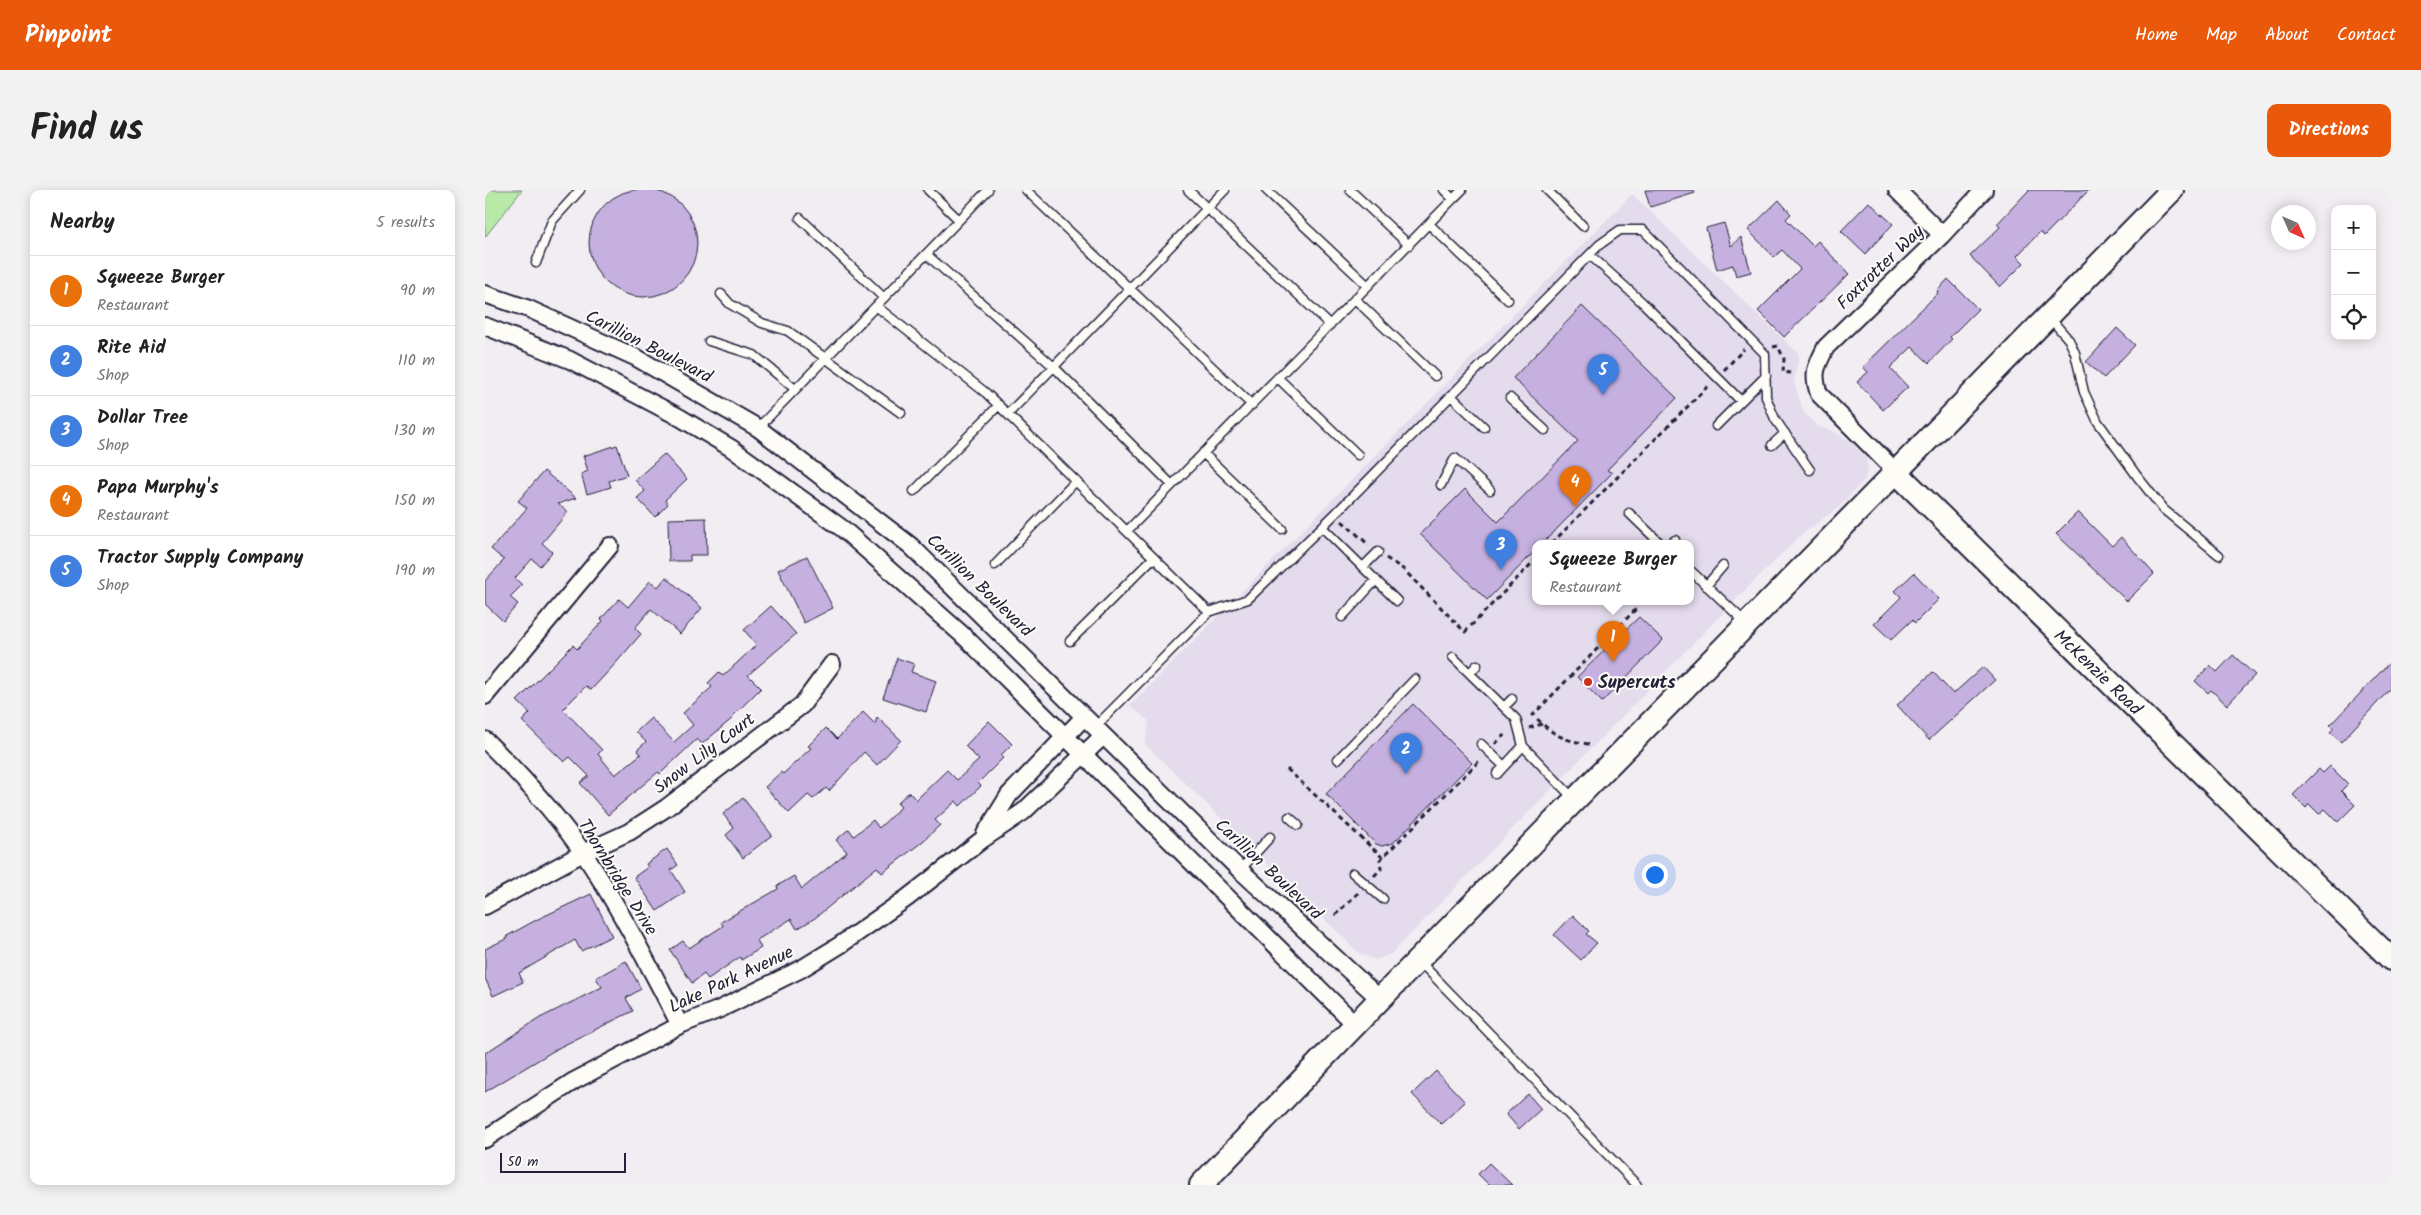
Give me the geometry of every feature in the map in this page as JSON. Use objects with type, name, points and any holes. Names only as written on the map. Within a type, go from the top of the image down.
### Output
[{"type":"main road","points":[[1201,1185],[1418,960],[2172,190]]},
{"type":"main road","name":"McKenzie Road","points":[[1897,472],[2391,959]]},
{"type":"street","points":[[1897,190],[1942,235]]},
{"type":"street","name":"Foxtrotter Way","points":[[1814,378],[1816,367],[1826,347],[1942,235],[1984,190]]},
{"type":"street","name":"Carillion Boulevard","points":[[485,294],[529,309],[637,358],[758,428],[911,546],[1240,870],[1380,999]]},
{"type":"street","points":[[485,326],[570,360],[679,417],[731,448],[843,529],[888,566],[966,638],[1356,1025]]},
{"type":"street","name":"McKenzie Road","points":[[1814,378],[1819,394],[1897,472]]},
{"type":"street","points":[[485,696],[610,546]]},
{"type":"street","name":"Snow Lily Court","points":[[485,906],[583,853],[629,832],[720,769],[802,705],[832,664]]},
{"type":"street","name":"Lake Park Avenue","points":[[983,838],[1009,795],[1066,736],[1094,727]]},
{"type":"street","name":"Lake Park Avenue","points":[[485,1139],[574,1081],[680,1025],[720,1009],[801,969],[841,945],[907,898],[983,838],[1023,812],[1084,754],[1094,727]]},
{"type":"street","name":"Thornbridge Drive","points":[[485,740],[532,788],[583,853],[622,915],[680,1025]]},
{"type":"lane","points":[[536,262],[552,221],[580,190]]},
{"type":"lane","points":[[928,190],[959,220]]},
{"type":"lane","points":[[758,428],[988,190]]},
{"type":"lane","points":[[1026,190],[1252,405]]},
{"type":"lane","points":[[1188,190],[1330,325]]},
{"type":"lane","points":[[1008,414],[1225,190]]},
{"type":"lane","points":[[1267,190],[1368,286]]},
{"type":"lane","points":[[1350,190],[1409,245]]},
{"type":"lane","points":[[1444,190],[1453,199]]},
{"type":"lane","points":[[1127,532],[1462,190]]},
{"type":"lane","points":[[1547,190],[1583,226]]},
{"type":"lane","points":[[800,218],[884,298]]},
{"type":"lane","points":[[1429,224],[1508,300]]},
{"type":"lane","points":[[1094,727],[1209,612],[1248,599],[1323,527],[1590,255],[1620,230],[1643,230],[1763,351],[1765,354],[1766,397],[1775,419],[1810,470]]},
{"type":"lane","points":[[926,254],[1054,367],[1172,485]]},
{"type":"lane","points":[[1590,255],[1643,303],[1741,401]]},
{"type":"lane","points":[[721,294],[731,304],[762,323],[788,331],[901,414]]},
{"type":"lane","points":[[1355,299],[1435,376]]},
{"type":"lane","points":[[876,306],[986,392],[1209,612]]},
{"type":"lane","points":[[2048,317],[2069,340],[2075,352],[2083,392],[2098,422],[2163,509],[2219,555]]},
{"type":"lane","points":[[709,341],[754,355],[795,389]]},
{"type":"lane","points":[[1716,426],[1766,376]]},
{"type":"lane","points":[[1278,378],[1358,455]]},
{"type":"lane","points":[[1451,396],[1484,427]]},
{"type":"lane","points":[[1510,398],[1545,430]]},
{"type":"lane","points":[[914,490],[999,405]]},
{"type":"lane","points":[[1772,445],[1785,433]]},
{"type":"lane","points":[[1203,453],[1282,529]]},
{"type":"lane","points":[[1441,485],[1455,458],[1490,490]]},
{"type":"lane","points":[[995,565],[1076,481]]},
{"type":"lane","points":[[1629,513],[1658,540]]},
{"type":"lane","points":[[1323,527],[1397,601]]},
{"type":"lane","points":[[1363,567],[1378,552]]},
{"type":"lane","points":[[1071,640],[1153,558]]},
{"type":"lane","points":[[1706,586],[1723,566]]},
{"type":"lane","points":[[1694,574],[1747,624]]},
{"type":"lane","points":[[1342,617],[1376,580]]},
{"type":"lane","points":[[1453,657],[1516,719],[1523,746],[1575,800]]},
{"type":"lane","points":[[1469,673],[1477,665]]},
{"type":"lane","points":[[1338,759],[1415,679]]},
{"type":"lane","points":[[1504,707],[1512,699]]},
{"type":"lane","points":[[1481,744],[1504,766]]},
{"type":"lane","points":[[1497,774],[1523,746]]},
{"type":"lane","points":[[1289,817],[1298,825]]},
{"type":"lane","points":[[1240,870],[1270,837]]},
{"type":"lane","points":[[1353,873],[1383,899]]},
{"type":"lane","points":[[1418,960],[1637,1185]]},
{"type":"path","points":[[1555,540],[1745,348],[1753,355],[1778,346],[1784,359],[1783,372],[1790,373]]},
{"type":"path","points":[[1335,514],[1362,541],[1403,569],[1465,632],[1532,563]]},
{"type":"path","points":[[1589,744],[1566,741],[1554,735],[1533,715],[1636,609]]},
{"type":"path","points":[[1335,915],[1381,869],[1380,860],[1503,736],[1543,724]]},
{"type":"path","points":[[1287,769],[1383,858]]},
{"type":"shaded area","points":[[1632,194],[1799,354],[1794,382],[1804,413],[1818,426],[1835,432],[1854,444],[1866,459],[1868,468],[1865,479],[1839,507],[1801,535],[1391,954],[1376,960],[1359,953],[1145,744],[1149,721],[1130,706]]},
{"type":"green space","points":[[485,190],[522,190],[485,237]]},
{"type":"building","points":[[643,189],[664,193],[681,205],[693,222],[697,243],[693,264],[681,281],[664,293],[643,297],[622,293],[605,281],[593,264],[589,243],[593,222],[605,205],[622,193]]},
{"type":"building","points":[[1645,190],[1694,190],[1695,193],[1650,207]]},
{"type":"building","points":[[2029,190],[2089,190],[2044,236],[2040,232],[2017,256],[2024,263],[2000,287],[1970,256],[2000,227],[1997,224]]},
{"type":"building","points":[[1779,200],[1791,214],[1786,219],[1813,246],[1818,241],[1849,274],[1784,337],[1758,311],[1800,269],[1782,250],[1774,257],[1748,230]]},
{"type":"building","points":[[1869,202],[1893,224],[1865,254],[1841,231]]},
{"type":"building","points":[[1724,223],[1731,246],[1741,237],[1751,272],[1736,276],[1733,265],[1717,270],[1706,228]]},
{"type":"building","points":[[1948,279],[1978,309],[1950,337],[1952,339],[1929,363],[1912,347],[1890,368],[1908,387],[1883,410],[1857,382],[1868,372],[1863,367],[1938,293],[1937,291]]},
{"type":"building","points":[[1582,306],[1677,398],[1607,470],[1612,473],[1546,540],[1532,540],[1532,554],[1487,600],[1420,534],[1465,489],[1498,522],[1578,441],[1513,378]]},
{"type":"building","points":[[2117,328],[2135,345],[2104,378],[2086,362]]},
{"type":"building","points":[[617,445],[627,475],[609,481],[611,487],[587,494],[581,474],[588,471],[583,456]]},
{"type":"building","points":[[664,454],[687,479],[665,500],[668,504],[655,517],[637,498],[645,491],[635,480]]},
{"type":"building","points":[[544,471],[576,498],[558,504],[568,512],[542,543],[552,552],[540,566],[532,559],[515,578],[522,585],[510,597],[518,604],[503,621],[485,604],[485,581],[504,560],[491,549],[527,508],[518,501]]},
{"type":"building","points":[[2078,512],[2112,546],[2121,537],[2154,574],[2127,601],[2056,534]]},
{"type":"building","points":[[706,518],[707,555],[690,555],[690,561],[669,561],[668,519]]},
{"type":"building","points":[[807,556],[833,608],[804,623],[778,570]]},
{"type":"building","points":[[1914,573],[1939,599],[1915,623],[1912,620],[1891,640],[1874,624],[1901,597],[1895,591]]},
{"type":"building","points":[[666,577],[702,608],[680,634],[651,609],[635,628],[641,634],[616,663],[591,690],[586,686],[563,709],[602,750],[598,754],[615,775],[641,754],[637,750],[646,742],[636,732],[651,718],[674,742],[693,725],[683,713],[712,687],[708,683],[719,672],[723,676],[753,648],[756,644],[744,630],[771,606],[796,634],[748,675],[761,688],[734,717],[702,744],[697,739],[660,774],[658,772],[608,815],[580,783],[589,776],[570,757],[564,762],[522,721],[530,713],[517,701],[573,645],[577,649],[603,621],[601,619],[619,599],[628,607],[650,581],[658,587]]},
{"type":"building","points":[[1639,617],[1663,640],[1602,702],[1577,677]]},
{"type":"building","points":[[2233,655],[2255,675],[2227,705],[2211,690],[2208,693],[2195,681],[2210,665],[2217,672]]},
{"type":"building","points":[[897,658],[914,664],[911,672],[936,681],[926,712],[883,698]]},
{"type":"building","points":[[2391,661],[2391,688],[2341,742],[2330,732],[2334,728],[2330,725]]},
{"type":"building","points":[[1983,667],[1995,680],[1929,740],[1897,705],[1933,672],[1953,694]]},
{"type":"building","points":[[1413,704],[1472,763],[1393,843],[1382,846],[1376,844],[1326,794]]},
{"type":"building","points":[[863,712],[875,724],[877,717],[901,740],[877,765],[864,752],[829,791],[826,788],[813,799],[808,795],[789,813],[765,787],[781,772],[783,774],[811,748],[808,746],[826,728],[837,739]]},
{"type":"building","points":[[989,721],[1012,744],[1001,755],[1004,757],[978,783],[981,786],[960,806],[956,801],[935,820],[940,825],[922,842],[882,873],[877,867],[815,918],[797,929],[791,919],[757,940],[761,948],[741,960],[740,957],[708,979],[704,974],[692,983],[670,950],[683,941],[689,948],[723,926],[721,922],[778,889],[777,886],[794,876],[802,889],[847,852],[836,840],[849,829],[854,836],[873,820],[879,828],[901,807],[897,803],[909,792],[916,800],[947,770],[957,780],[979,760],[965,746]]},
{"type":"building","points":[[2330,766],[2348,784],[2341,791],[2355,805],[2338,822],[2325,809],[2319,814],[2309,804],[2306,808],[2293,795],[2319,769],[2323,773]]},
{"type":"building","points":[[743,798],[772,835],[743,858],[726,835],[734,828],[723,814]]},
{"type":"building","points":[[667,849],[678,865],[671,870],[685,892],[657,911],[634,877],[648,867],[646,864]]},
{"type":"building","points":[[591,894],[612,936],[581,951],[575,940],[519,973],[523,982],[493,996],[485,978],[485,949],[508,938],[507,936],[538,919]]},
{"type":"building","points":[[1573,915],[1589,931],[1586,934],[1597,943],[1581,960],[1554,935]]},
{"type":"building","points":[[626,961],[641,989],[626,998],[633,1011],[560,1047],[485,1092],[485,1053],[540,1018],[602,987],[596,978]]},
{"type":"building","points":[[1436,1071],[1465,1102],[1441,1124],[1412,1094]]},
{"type":"building","points":[[1528,1094],[1541,1109],[1519,1129],[1506,1114]]},
{"type":"building","points":[[1489,1163],[1512,1185],[1489,1185],[1478,1174]]},
{"type":"place","name":"Tractor Supply Company","points":[[1603,395]]},
{"type":"place","name":"Papa Murphy's","points":[[1575,507]]},
{"type":"place","name":"Dollar Tree","points":[[1501,570]]},
{"type":"place","name":"Squeeze Burger","points":[[1613,662]]},
{"type":"place","name":"Supercuts","points":[[1588,682]]},
{"type":"place","name":"Rite Aid","points":[[1406,774]]}]
